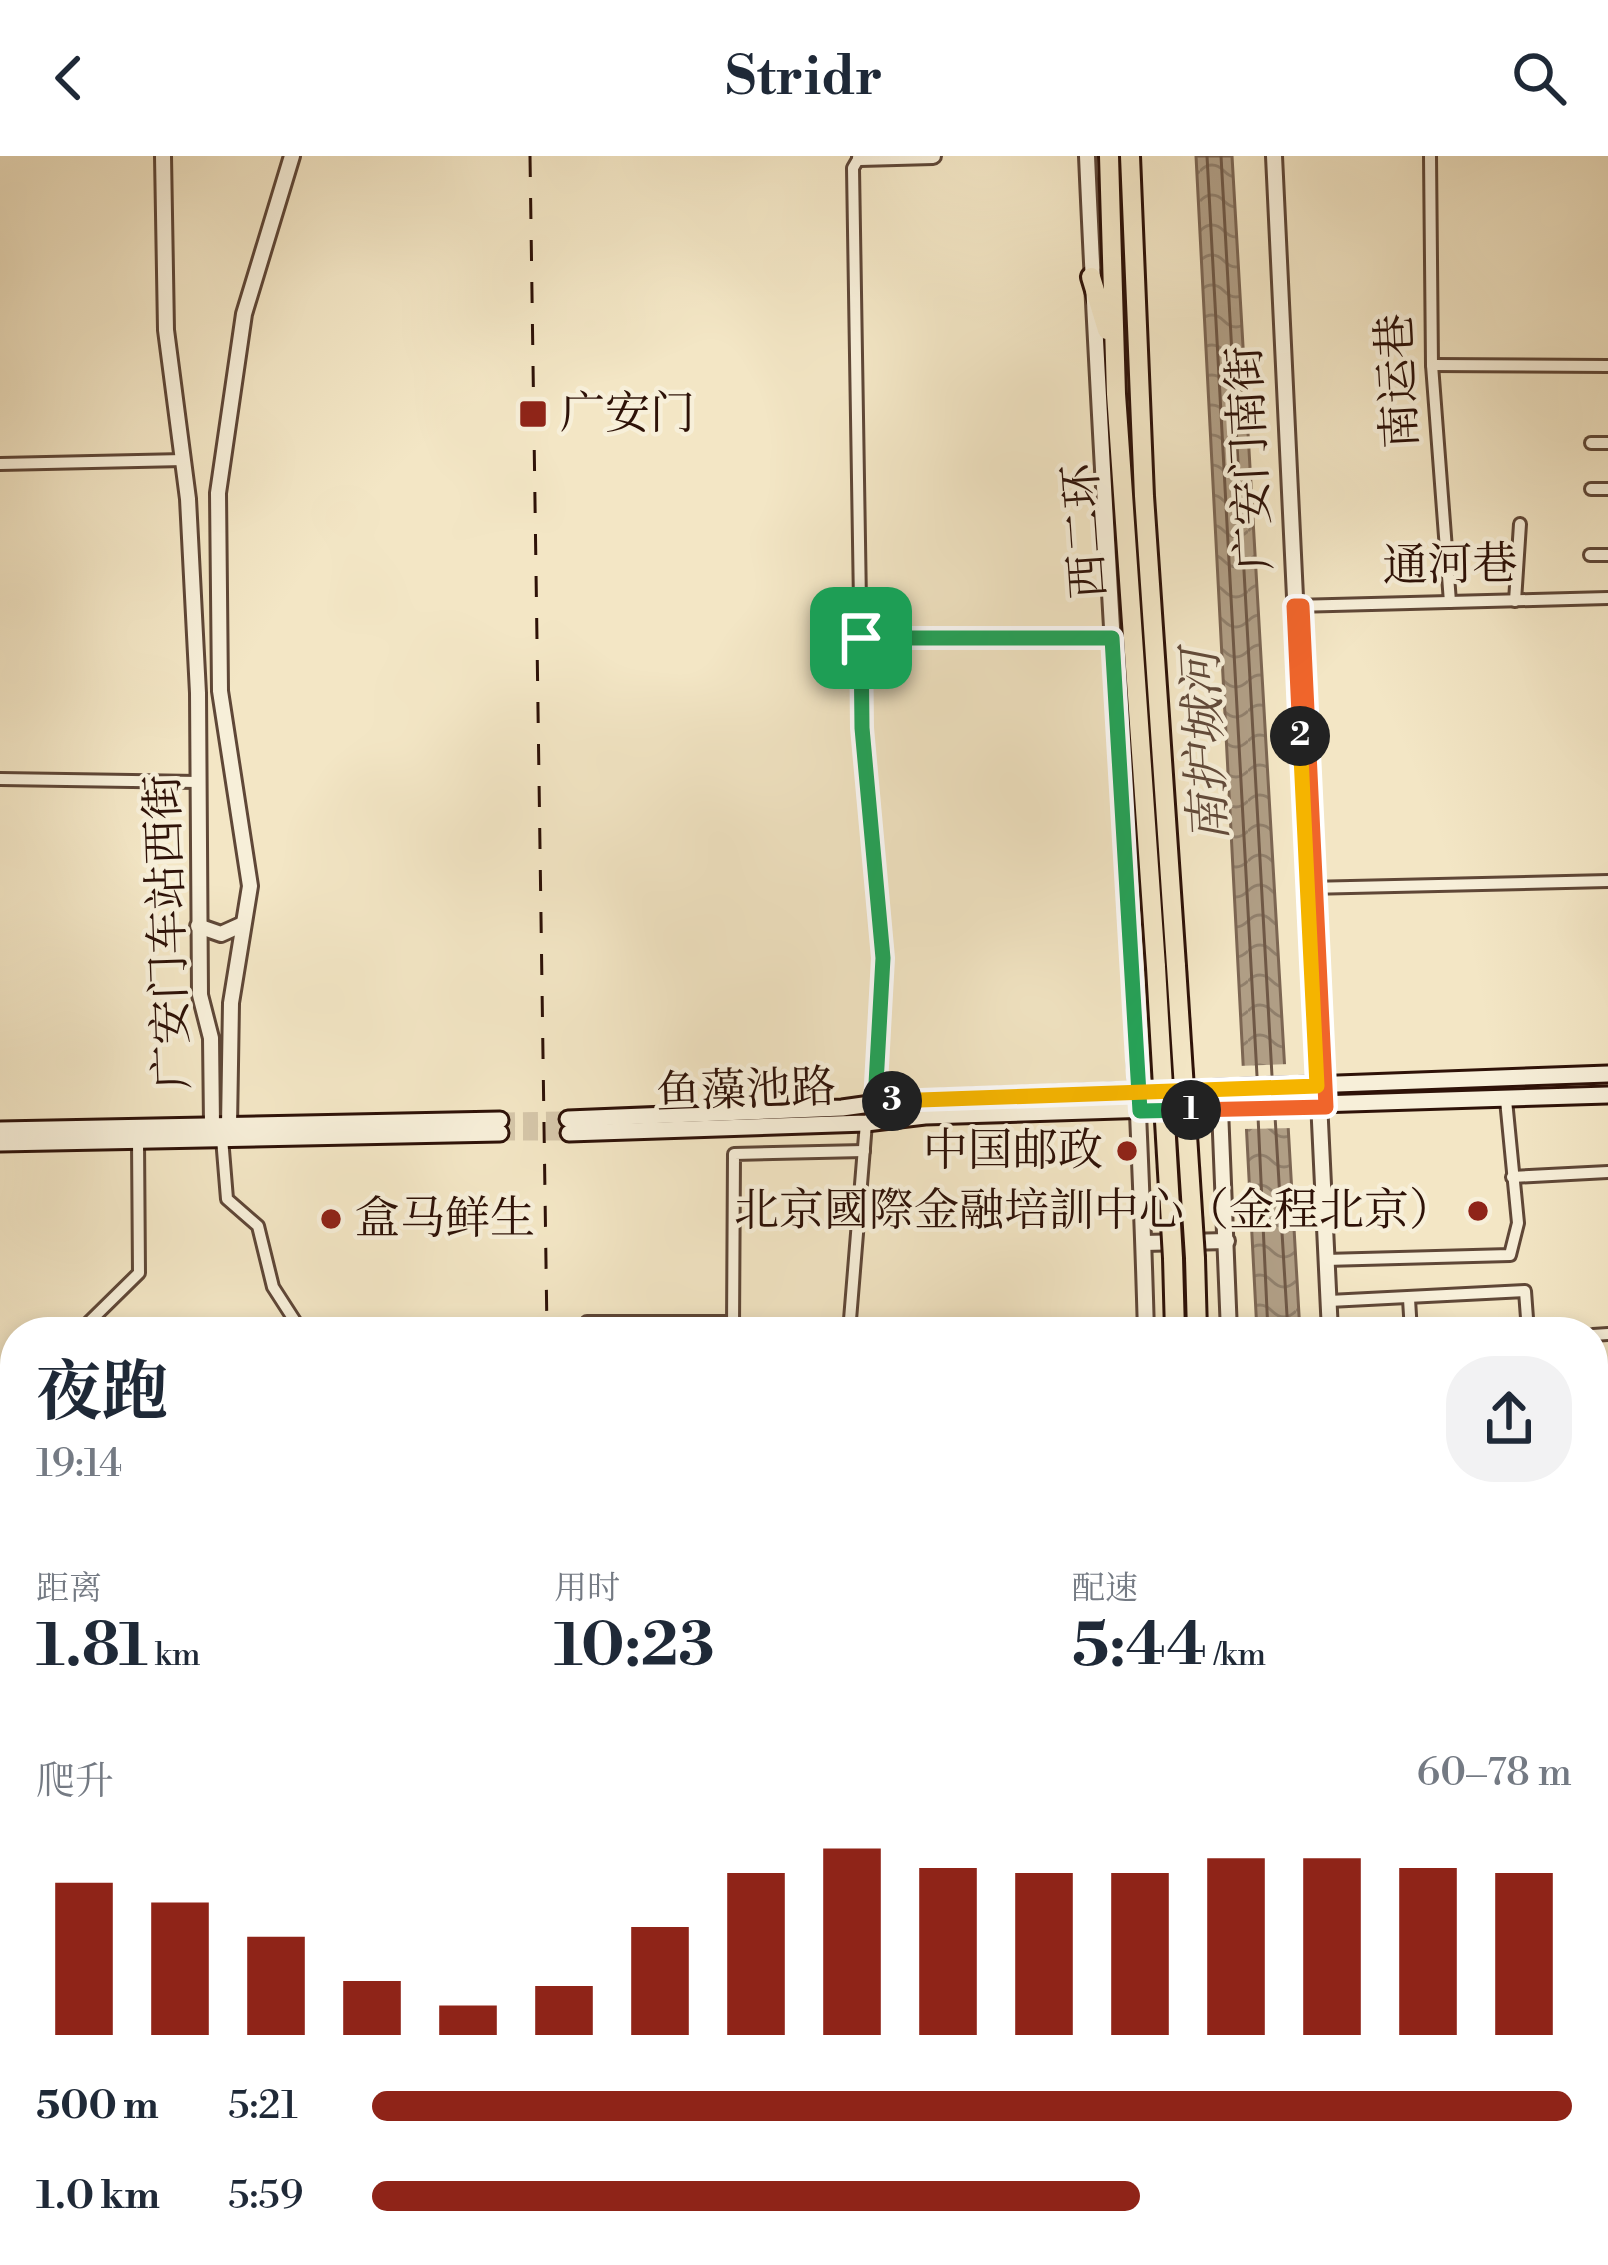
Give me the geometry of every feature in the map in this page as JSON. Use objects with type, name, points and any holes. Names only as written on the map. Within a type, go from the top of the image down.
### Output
[{"type":"highway","name":"西二环","points":[[1109,156],[1114,353],[1197,1317]]},
{"type":"highway","name":"西二环","points":[[1130,156],[1166,967],[1175,1317]]},
{"type":"highway","points":[[1091,277],[1114,353]]},
{"type":"main road","points":[[1229,1103],[1314,1087],[1608,1074]]},
{"type":"main road","points":[[1140,1102],[1315,1107],[1608,1095]]},
{"type":"main road","name":"鱼藻池路","points":[[875,1102],[1140,1102],[866,1123],[568,1126],[875,1102]]},
{"type":"main road","points":[[0,1130],[500,1126]]},
{"type":"main road","points":[[0,1143],[138,1140],[221,1129]]},
{"type":"street","name":"广安门车站西街","points":[[163,156],[166,329],[188,500],[198,693],[200,995],[211,1038],[221,1129]]},
{"type":"street","name":"广安门车站西街","points":[[221,1129],[248,856],[227,763],[220,692],[218,493],[244,314],[292,156]]},
{"type":"street","points":[[875,1102],[883,958],[862,728],[853,168],[860,157],[933,156]]},
{"type":"street","points":[[1087,156],[1140,1102],[1146,1317]]},
{"type":"street","name":"广安门南街","points":[[1278,156],[1311,888],[1314,1087],[1334,1317]]},
{"type":"street","name":"南运巷","points":[[1430,156],[1432,365],[1450,602]]},
{"type":"street","points":[[1432,365],[1608,366]]},
{"type":"street","points":[[1591,442],[1608,442]]},
{"type":"street","points":[[0,464],[184,460]]},
{"type":"street","points":[[1591,489],[1608,489]]},
{"type":"street","points":[[188,500],[205,507],[218,493]]},
{"type":"street","points":[[1515,601],[1520,524]]},
{"type":"street","points":[[1590,555],[1608,555]]},
{"type":"street","name":"通河巷","points":[[1298,606],[1608,598]]},
{"type":"street","points":[[861,638],[1112,638]]},
{"type":"street","points":[[198,693],[210,686],[220,692]]},
{"type":"street","points":[[0,779],[198,782]]},
{"type":"street","points":[[1311,888],[1608,881]]},
{"type":"street","points":[[198,926],[209,933],[233,933],[244,922]]},
{"type":"street","points":[[1329,1260],[1510,1256],[1518,1223],[1505,1100]]},
{"type":"street","points":[[1229,1103],[1229,1317]]},
{"type":"street","points":[[850,1317],[866,1123]]},
{"type":"street","points":[[221,1129],[227,1199],[258,1226],[273,1287],[292,1317]]},
{"type":"street","points":[[94,1317],[139,1273],[138,1140]]},
{"type":"street","points":[[734,1317],[734,1154],[864,1151]]},
{"type":"street","points":[[1512,1177],[1608,1172]]},
{"type":"street","points":[[1144,1243],[1227,1241]]},
{"type":"street","points":[[1333,1301],[1525,1291],[1527,1317]]},
{"type":"street","points":[[1409,1299],[1410,1317]]},
{"type":"water","points":[[1196,156],[1232,156],[1299,1317],[1256,1317]]},
{"type":"pier","points":[[1290,1064],[1294,1128],[1241,1129],[1238,1066]]},
{"type":"tunnel","points":[[500,1120],[568,1119]]},
{"type":"tunnel","points":[[500,1133],[569,1133]]},
{"type":"railway","points":[[530,156],[547,1317]]},
{"type":"place","name":"广安门","points":[[533,414]]},
{"type":"place","name":"中国邮政","points":[[1127,1151]]},
{"type":"place","name":"北京國際金融培訓中心（金程北京）","points":[[1478,1211]]},
{"type":"place","name":"盒马鲜生","points":[[331,1219]]},
{"type":"route","points":[[861,638],[862,728],[883,958],[875,1102],[899,1100],[992,1099],[1140,1094],[1233,1092],[1302,1089],[1317,1086],[1294,606],[1302,606],[1326,1107],[1140,1111],[1140,1094],[1129,904],[1112,638],[861,638]]},
{"type":"water label","name":"南护城河","points":[[1207,746]]}]
